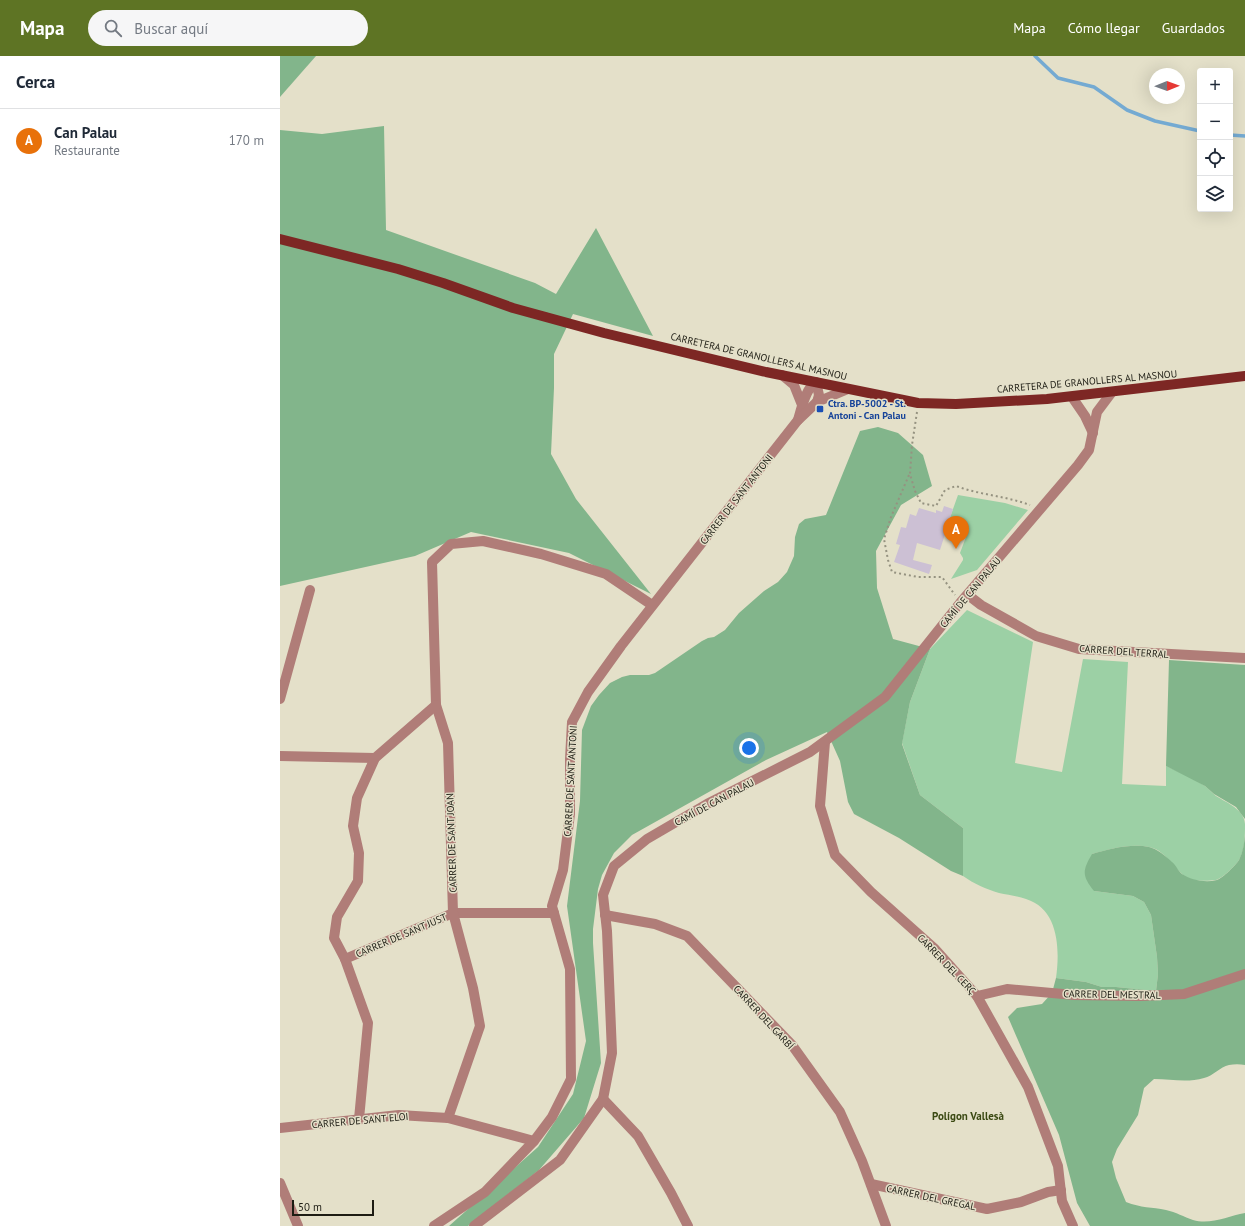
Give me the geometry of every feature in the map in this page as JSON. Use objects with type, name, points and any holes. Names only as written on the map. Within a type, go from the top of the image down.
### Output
[{"type":"main road","name":"CARRETERA DE GRANOLLERS AL MASNOU","points":[[280,239],[398,269],[513,308],[604,333],[782,375],[918,403],[956,404],[1047,399],[1245,376]]},
{"type":"street","points":[[782,375],[794,385],[802,405]]},
{"type":"street","points":[[816,382],[819,395],[817,402]]},
{"type":"street","name":"CARRER DE SANT ANTONI","points":[[798,420],[802,405],[812,384],[816,382]]},
{"type":"street","name":"CARRER DE SANT ANTONI","points":[[434,1226],[485,1192],[534,1142],[552,1117],[571,1079],[570,968],[552,906],[563,870],[570,814],[572,722],[588,692],[652,605],[798,420],[817,402],[848,389]]},
{"type":"street","name":"CAMÍ DE CAN PALAU","points":[[474,1226],[560,1160],[603,1099],[612,1053],[603,895],[614,866],[647,839],[707,804],[810,752],[885,697],[960,603],[1078,465],[1089,450],[1097,412],[1102,403],[1112,392]]},
{"type":"street","points":[[1072,396],[1085,416],[1093,433]]},
{"type":"street","name":"CARRER DE SANT JOAN","points":[[448,1118],[480,1026],[473,988],[454,912],[448,742],[436,705],[432,562],[451,544],[483,541],[541,554],[606,574],[652,605]]},
{"type":"street","points":[[280,699],[310,590]]},
{"type":"street","name":"CARRER DEL TERRAL","points":[[968,595],[981,605],[1036,636],[1079,648],[1245,658]]},
{"type":"street","points":[[359,1119],[368,1023],[344,959],[334,938],[337,917],[358,881],[359,854],[353,826],[357,798],[375,758],[436,705]]},
{"type":"street","name":"CARRER DEL CERÇ","points":[[825,742],[820,806],[835,855],[870,892],[935,949],[977,996],[1028,1086],[1058,1166],[1062,1201],[1073,1226]]},
{"type":"street","points":[[280,756],[375,758]]},
{"type":"street","name":"CARRER DE SANT JUST","points":[[344,959],[454,912],[554,913]]},
{"type":"street","name":"CARRER DEL GARBÍ","points":[[605,915],[655,924],[687,936],[792,1045],[840,1112],[871,1184],[886,1226]]},
{"type":"street","name":"CARRER DEL MESTRAL","points":[[977,996],[1008,989],[1074,995],[1140,996],[1184,994],[1245,974]]},
{"type":"street","points":[[603,1099],[638,1136],[688,1226]]},
{"type":"street","name":"CARRER DE SANT ELOI","points":[[280,1128],[399,1115],[448,1118],[534,1142]]},
{"type":"street","points":[[280,1183],[298,1226]]},
{"type":"street","name":"CARRER DEL GREGAL","points":[[871,1184],[986,1209],[1021,1202],[1048,1192],[1061,1190]]},
{"type":"path","points":[[918,403],[912,445],[910,474],[891,517],[884,539],[888,560],[892,572],[918,577],[942,577],[960,603]]},
{"type":"path","points":[[910,474],[915,491],[921,503],[936,506],[945,490],[956,486],[970,491],[1015,500],[1041,508]]},
{"type":"green space","points":[[280,56],[316,56],[280,97]]},
{"type":"green space","points":[[384,126],[386,230],[535,283],[556,294],[596,228],[653,336],[573,314],[554,354],[551,454],[576,499],[651,594],[569,553],[471,532],[415,556],[280,586],[280,130],[322,134]]},
{"type":"green space","points":[[878,427],[898,433],[923,455],[932,486],[901,505],[876,551],[877,588],[893,639],[930,649],[910,702],[902,744],[920,795],[963,828],[963,876],[951,871],[899,838],[854,814],[848,802],[840,761],[827,732],[766,760],[632,835],[614,853],[602,875],[598,889],[593,929],[593,943],[601,1063],[584,1118],[539,1170],[468,1226],[449,1226],[538,1147],[573,1094],[586,1041],[567,906],[580,801],[582,730],[591,706],[610,683],[630,675],[649,675],[655,673],[702,641],[714,637],[725,630],[739,613],[764,591],[778,582],[787,572],[794,556],[795,537],[799,524],[805,519],[826,515],[860,431]]},
{"type":"green space","points":[[958,495],[1005,503],[1028,510],[977,570],[951,579],[963,560],[960,553],[969,529],[948,523]]},
{"type":"green space","points":[[967,610],[1033,642],[1015,763],[1062,772],[1083,659],[1128,662],[1122,784],[1166,786],[1166,766],[1205,786],[1216,796],[1230,804],[1242,814],[1245,824],[1245,838],[1241,856],[1229,871],[1216,880],[1192,880],[1181,873],[1162,853],[1149,847],[1128,846],[1092,854],[1094,891],[1133,896],[1144,902],[1151,915],[1157,957],[1158,974],[1156,991],[1102,987],[1086,982],[1056,978],[1058,955],[1057,943],[1051,921],[1045,912],[1037,904],[1026,899],[989,890],[963,876],[963,828],[920,795],[902,743],[910,702],[930,649]]},
{"type":"green space","points":[[1169,660],[1245,665],[1245,819],[1236,807],[1214,794],[1205,786],[1166,766]]},
{"type":"green space","points":[[1245,836],[1245,1065],[1229,1065],[1207,1077],[1185,1081],[1154,1079],[1144,1088],[1138,1115],[1117,1149],[1112,1162],[1116,1178],[1126,1202],[1170,1211],[1193,1220],[1200,1221],[1213,1221],[1245,1213],[1245,1226],[1090,1226],[1077,1203],[1059,1135],[1008,1017],[1017,1008],[1042,1004],[1052,993],[1056,978],[1086,982],[1102,987],[1156,991],[1158,974],[1157,957],[1151,915],[1144,902],[1133,896],[1094,891],[1085,877],[1086,865],[1092,854],[1128,846],[1149,847],[1164,855],[1181,873],[1186,876],[1198,880],[1212,881],[1223,877],[1237,862],[1242,851]]},
{"type":"building","points":[[944,506],[953,509],[940,550],[917,543],[913,560],[932,565],[929,574],[894,562],[900,545],[896,544],[901,527],[906,528],[910,514],[916,516],[919,508],[936,513],[936,510],[942,512]]},
{"type":"waterway","points":[[1035,56],[1058,78],[1094,87],[1127,110],[1155,121],[1197,130]]},
{"type":"waterway","points":[[1233,135],[1245,136]]},
{"type":"place","name":"Ctra. BP-5002 - St. Antoni - Can Palau","points":[[820,409]]},
{"type":"place","name":"Can Palau","points":[[956,549]]},
{"type":"district","name":"Polígon Vallesà","points":[[968,1116]]}]
